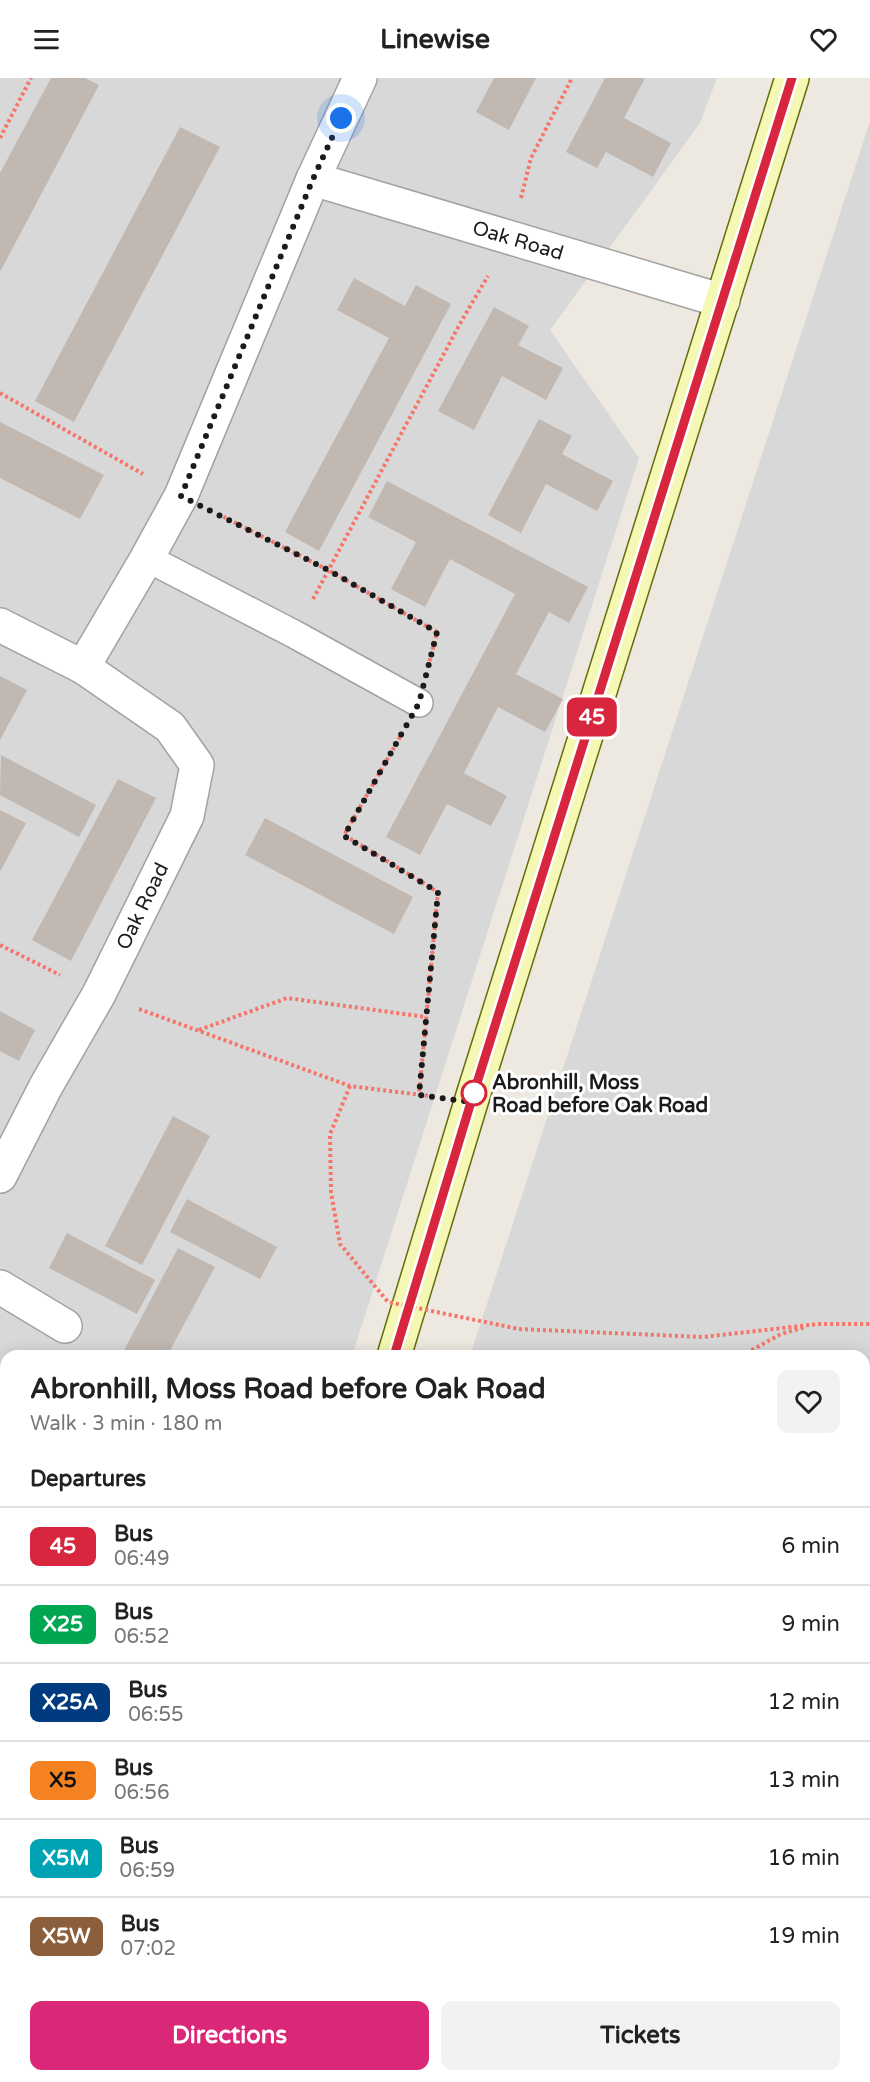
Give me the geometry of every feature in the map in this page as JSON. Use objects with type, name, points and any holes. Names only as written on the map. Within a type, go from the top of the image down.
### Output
[{"type":"street","points":[[83,667],[181,496],[313,179],[360,78]]},
{"type":"street","points":[[396,1350],[471,1102],[792,78]]},
{"type":"street","name":"Oak Road","points":[[313,179],[723,301]]},
{"type":"street","name":"Oak Road","points":[[0,625],[83,667],[170,727],[197,765],[187,816],[99,994],[46,1086],[0,1176]]},
{"type":"street","points":[[0,1287],[65,1326]]},
{"type":"lane","points":[[147,558],[294,634],[419,703]]},
{"type":"path","points":[[0,138],[31,78]]},
{"type":"path","points":[[294,634],[462,320],[510,238],[531,158],[572,78]]},
{"type":"path","points":[[0,393],[181,496],[328,570],[437,632],[419,703],[344,836],[438,892],[419,1095]]},
{"type":"path","points":[[0,945],[99,994],[350,1086],[471,1102]]},
{"type":"path","points":[[198,1030],[287,998],[426,1017]]},
{"type":"path","points":[[350,1086],[330,1134],[331,1192],[340,1244],[388,1302],[519,1329],[703,1337],[818,1324],[870,1324]]},
{"type":"path","points":[[752,1350],[781,1334],[818,1324]]},
{"type":"shaded area","points":[[0,78],[717,78],[700,123],[550,330],[639,458],[354,1350],[0,1350]]},
{"type":"shaded area","points":[[870,121],[870,1350],[472,1350]]},
{"type":"building","points":[[51,78],[85,78],[99,85],[0,272],[0,173]]},
{"type":"building","points":[[494,78],[536,78],[509,130],[476,112]]},
{"type":"building","points":[[605,78],[645,78],[624,118],[671,143],[653,177],[606,152],[597,168],[566,152]]},
{"type":"building","points":[[180,127],[220,147],[74,422],[35,401]]},
{"type":"building","points":[[354,278],[405,306],[416,285],[451,304],[319,551],[285,532],[389,338],[337,310]]},
{"type":"building","points":[[494,307],[529,326],[518,345],[563,368],[546,400],[502,376],[474,430],[438,411]]},
{"type":"building","points":[[539,419],[572,436],[562,454],[613,481],[597,511],[546,484],[521,533],[488,515]]},
{"type":"building","points":[[0,422],[104,475],[80,519],[0,478]]},
{"type":"building","points":[[387,481],[588,587],[569,623],[549,612],[516,674],[563,699],[545,732],[498,707],[464,773],[507,796],[491,826],[447,804],[420,855],[386,837],[515,594],[450,559],[425,607],[391,589],[416,542],[368,517]]},
{"type":"building","points":[[0,676],[27,690],[0,740]]},
{"type":"building","points":[[1,755],[96,805],[79,837],[0,795]]},
{"type":"building","points":[[118,779],[156,798],[71,961],[32,940]]},
{"type":"building","points":[[0,810],[26,823],[0,872]]},
{"type":"building","points":[[265,818],[413,897],[394,934],[245,855]]},
{"type":"building","points":[[0,1011],[35,1030],[19,1061],[0,1051]]},
{"type":"building","points":[[173,1116],[210,1136],[142,1265],[105,1246]]},
{"type":"building","points":[[187,1199],[277,1247],[260,1279],[170,1232]]},
{"type":"building","points":[[67,1233],[155,1280],[137,1314],[49,1268]]},
{"type":"building","points":[[178,1248],[215,1267],[170,1350],[124,1350]]},
{"type":"bus line","name":"45","points":[[396,1350],[471,1102],[792,78]]},
{"type":"place","name":"Abronhill, Moss Road before Oak Road","points":[[474,1093]]},
{"type":"route","points":[[341,118],[313,179],[181,496],[328,570],[437,632],[419,703],[344,836],[438,892],[419,1095],[471,1102],[474,1093]]}]
